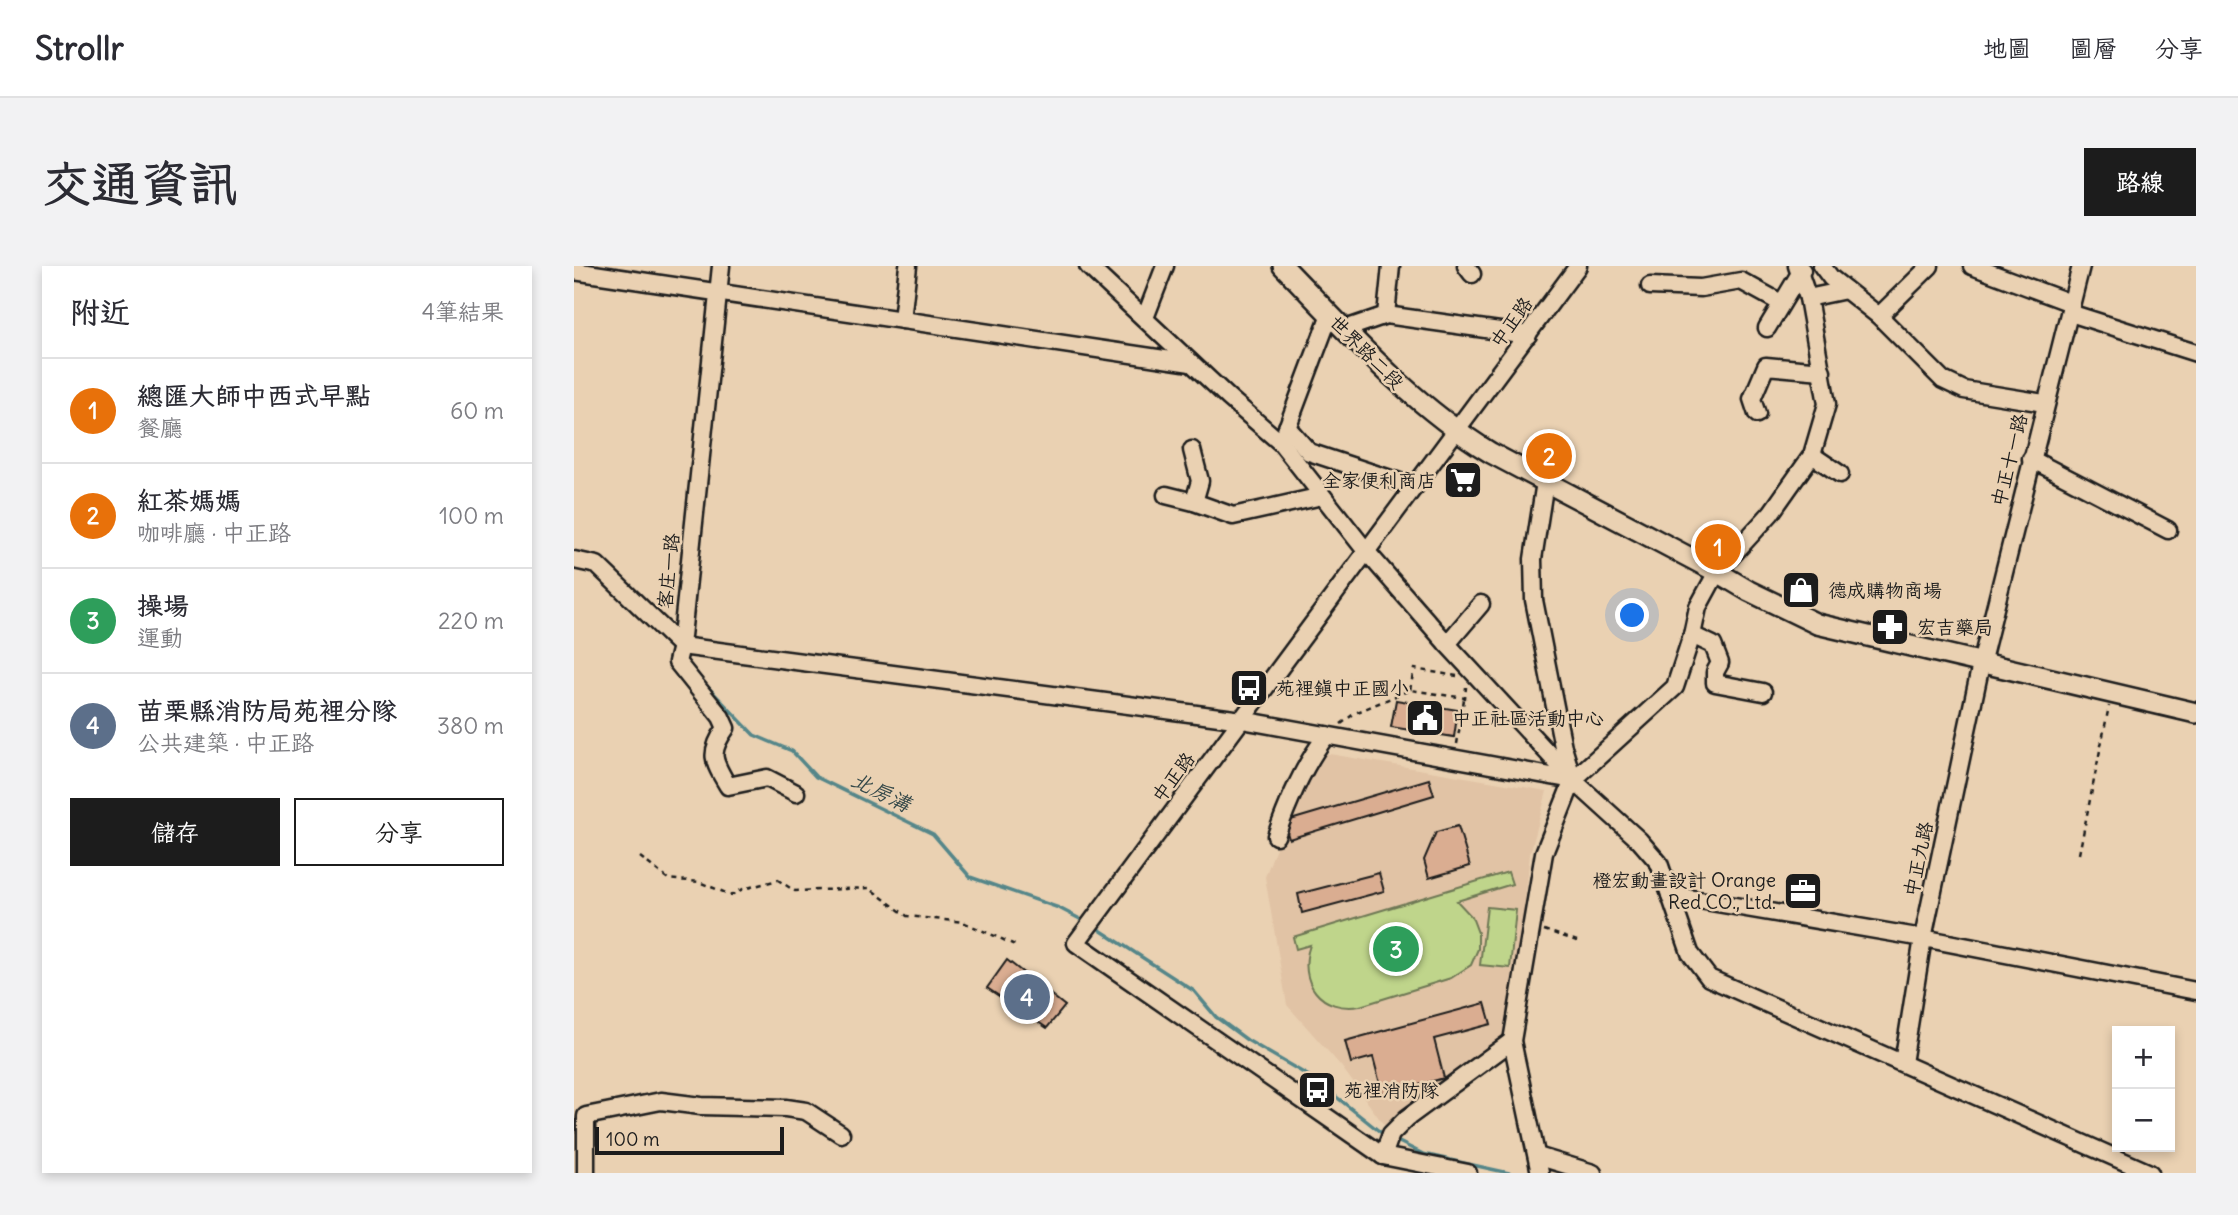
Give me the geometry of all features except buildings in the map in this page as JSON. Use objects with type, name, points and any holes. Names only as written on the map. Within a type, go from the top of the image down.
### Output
[{"type":"main road","name":"世界路二段","points":[[1283,266],[1407,392],[1456,432],[1749,591],[1817,624],[2196,713]]},
{"type":"street","name":"客庄一路","points":[[721,266],[681,646],[677,662],[721,717],[726,728],[715,743],[714,763],[728,786],[767,778],[796,793]]},
{"type":"street","points":[[902,320],[908,266]]},
{"type":"street","points":[[1088,266],[1191,363],[1308,452],[1415,487]]},
{"type":"street","points":[[1145,318],[1165,266]]},
{"type":"street","points":[[1386,315],[1391,266]]},
{"type":"street","name":"中正路","points":[[1468,1173],[1383,1156],[1076,943],[1578,266]]},
{"type":"street","points":[[1822,266],[1831,278],[1879,316],[1943,380],[1964,390],[2045,403]]},
{"type":"street","points":[[1879,316],[1930,266]]},
{"type":"street","points":[[1972,266],[2071,308],[2196,353]]},
{"type":"street","name":"中正十一路","points":[[1981,664],[2081,266]]},
{"type":"street","points":[[1540,1173],[1512,1041],[1544,853],[1573,780],[1675,687],[1698,607],[1717,572],[1771,513],[1812,455],[1827,404],[1808,298],[1800,269]]},
{"type":"street","points":[[1767,328],[1800,269]]},
{"type":"street","points":[[574,271],[1191,363]]},
{"type":"street","points":[[1650,286],[1701,288],[1741,281],[1782,303]]},
{"type":"street","points":[[1808,298],[1846,290]]},
{"type":"street","points":[[1284,435],[1330,314]]},
{"type":"street","points":[[1345,330],[1386,315],[1528,335]]},
{"type":"street","points":[[1757,414],[1752,400],[1766,366],[1822,371]]},
{"type":"street","points":[[1284,435],[1322,496],[1447,644],[1573,780],[1639,840],[1659,863],[1690,953],[1709,978],[2150,1173]]},
{"type":"street","points":[[1192,450],[1200,481],[1194,502]]},
{"type":"street","points":[[1812,455],[1840,474]]},
{"type":"street","points":[[2031,459],[2168,530]]},
{"type":"street","points":[[1545,482],[1533,559],[1534,600],[1563,747],[1573,780]]},
{"type":"street","points":[[1166,495],[1233,516],[1322,496]]},
{"type":"street","points":[[574,560],[597,565],[681,646],[1242,720],[1573,780]]},
{"type":"street","points":[[1447,644],[1481,604]]},
{"type":"street","points":[[1692,635],[1713,645],[1720,663],[1715,672],[1715,683],[1763,692]]},
{"type":"street","name":"中正九路","points":[[1903,1063],[1923,938],[1981,664]]},
{"type":"street","points":[[1276,836],[1296,789],[1318,746],[1327,736]]},
{"type":"street","points":[[1670,895],[1923,938],[2196,991]]},
{"type":"street","points":[[1383,1156],[1391,1134],[1407,1118],[1512,1041]]},
{"type":"street","points":[[586,1173],[586,1116],[661,1101],[701,1106],[806,1111],[841,1134]]},
{"type":"street","points":[[1537,1156],[1593,1173]]},
{"type":"path","points":[[1409,690],[1413,669],[1468,677],[1454,758]]},
{"type":"path","points":[[1327,736],[1355,713],[1409,690],[1465,698]]},
{"type":"path","points":[[2078,854],[2112,694]]},
{"type":"path","points":[[640,858],[668,879],[699,882],[732,895],[743,888],[778,880],[795,891],[869,888],[906,916],[963,922],[1015,945]]},
{"type":"path","points":[[1531,926],[1577,941]]},
{"type":"shaded area","points":[[1312,751],[1547,791],[1530,854],[1511,1038],[1387,1129],[1341,1066],[1287,1005],[1265,877]]},
{"type":"green space","points":[[1508,872],[1512,884],[1457,901],[1472,917],[1478,933],[1478,949],[1471,965],[1451,978],[1360,1006],[1334,1005],[1315,992],[1307,971],[1310,945],[1296,949],[1293,937]]},
{"type":"green space","points":[[1487,907],[1516,910],[1510,968],[1480,965]]},
{"type":"waterway","name":"北房溝","points":[[590,569],[671,648]]},
{"type":"waterway","name":"北房溝","points":[[702,681],[754,735],[792,751],[816,777],[933,834],[970,877],[1059,908],[1080,919]]},
{"type":"waterway","name":"北房溝","points":[[1100,930],[1194,991],[1216,1017],[1247,1040],[1314,1079],[1384,1135]]},
{"type":"waterway","name":"北房溝","points":[[1399,1142],[1423,1154],[1509,1173]]},
{"type":"place","name":"紅茶媽媽","points":[[1549,456]]},
{"type":"place","name":"全家便利商店","points":[[1463,480]]},
{"type":"place","name":"總匯大師中西式早點","points":[[1718,547]]},
{"type":"place","name":"德成購物商場","points":[[1801,590]]},
{"type":"place","name":"宏吉藥局","points":[[1890,627]]},
{"type":"place","name":"苑裡鎮中正國小","points":[[1249,688]]},
{"type":"place","name":"中正社區活動中心","points":[[1425,718]]},
{"type":"place","name":"橙宏動畫設計 Orange Red CO., Ltd.","points":[[1803,891]]},
{"type":"place","name":"操場","points":[[1396,949]]},
{"type":"place","name":"苗栗縣消防局苑裡分隊","points":[[1027,997]]},
{"type":"place","name":"苑裡消防隊","points":[[1317,1090]]}]
